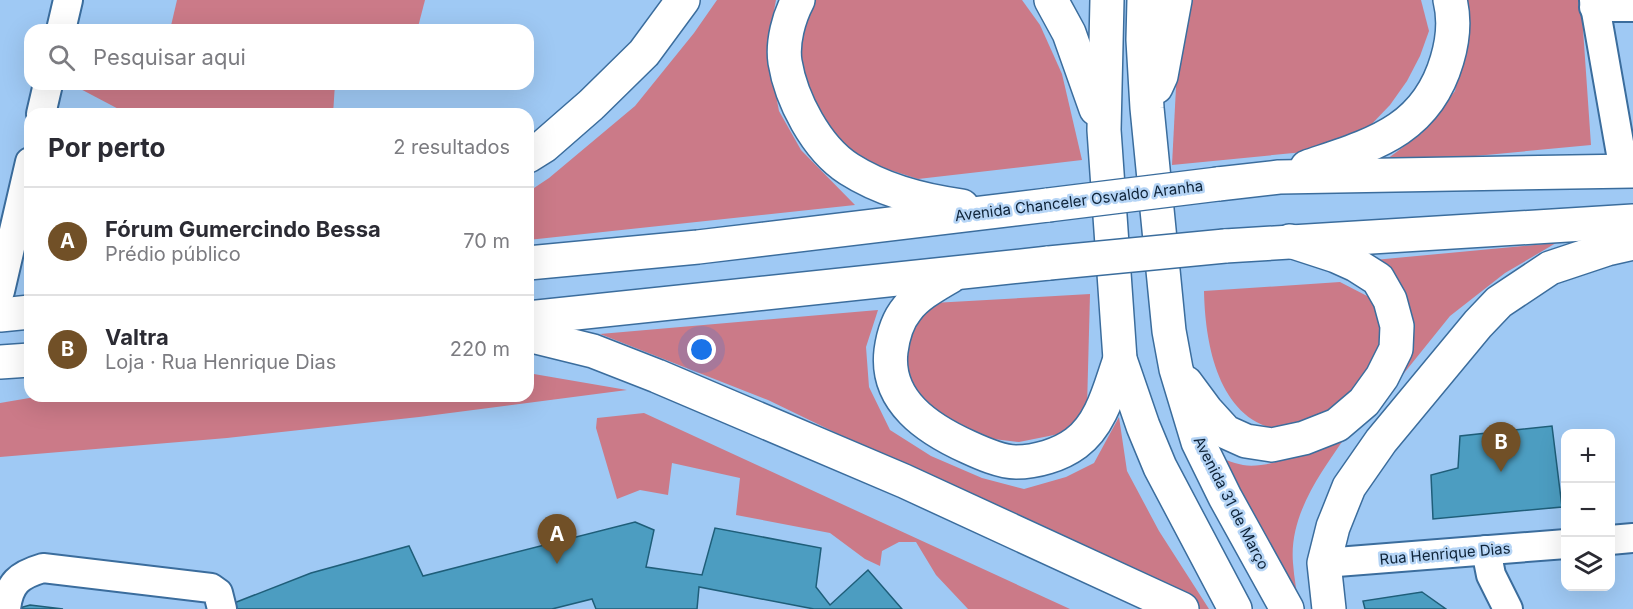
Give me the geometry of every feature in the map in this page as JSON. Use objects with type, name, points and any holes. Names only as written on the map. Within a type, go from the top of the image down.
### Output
[{"type":"main road","points":[[534,152],[591,105],[644,54],[683,0]]},
{"type":"main road","points":[[798,0],[789,18],[784,60],[796,102],[818,140],[848,168],[887,188],[943,203],[993,211]]},
{"type":"main road","points":[[1051,0],[1069,33],[1104,130]]},
{"type":"main road","points":[[1107,0],[1104,130],[1120,359],[1160,467],[1235,609]]},
{"type":"main road","name":"Avenida 31 de Março","points":[[1144,0],[1143,40],[1147,108],[1168,331],[1176,369],[1198,442],[1225,497],[1287,609]]},
{"type":"main road","points":[[1147,108],[1161,75],[1175,0]]},
{"type":"main road","points":[[1279,177],[1385,138],[1416,117],[1441,81],[1452,44],[1453,13],[1450,0]]},
{"type":"main road","name":"Avenida Chanceler Osvaldo Aranha","points":[[534,262],[698,247],[1279,177],[1628,171]]},
{"type":"main road","points":[[534,317],[1225,246],[1633,220]]},
{"type":"main road","points":[[1176,369],[1206,410],[1226,432],[1246,441],[1272,445],[1304,438],[1337,425],[1364,402],[1382,377],[1396,348],[1397,326],[1390,300],[1378,279],[1356,265],[1290,241]]},
{"type":"main road","points":[[1329,609],[1324,563],[1333,527],[1349,487],[1381,441],[1478,324],[1499,302],[1550,268],[1633,243]]},
{"type":"main road","points":[[955,274],[930,288],[907,308],[892,340],[891,356],[891,376],[898,394],[909,410],[946,437],[978,452],[1013,462],[1042,459],[1076,443],[1094,424],[1104,404],[1120,359]]},
{"type":"main road","points":[[0,315],[24,313]]},
{"type":"main road","points":[[534,336],[592,351],[657,376],[904,481],[1182,609]]},
{"type":"main road","points":[[0,362],[24,360]]},
{"type":"street","points":[[62,24],[68,0]]},
{"type":"street","points":[[1628,171],[1594,4],[1633,7]]},
{"type":"street","points":[[42,108],[47,90]]},
{"type":"street","points":[[0,291],[24,188]]},
{"type":"street","points":[[0,378],[24,372]]},
{"type":"street","points":[[1615,540],[1633,538]]},
{"type":"street","name":"Rua Henrique Dias","points":[[1324,563],[1561,544]]},
{"type":"street","points":[[1486,550],[1491,575],[1508,609]]},
{"type":"street","points":[[6,609],[14,583],[25,573],[43,568],[212,588],[218,594],[222,609]]},
{"type":"shaded area","points":[[177,0],[425,0],[419,24],[171,24]]},
{"type":"shaded area","points":[[717,0],[776,0],[767,48],[779,111],[801,150],[855,205],[534,239],[534,188],[635,106],[694,33]]},
{"type":"shaded area","points":[[802,0],[1022,0],[1040,25],[1062,74],[1082,160],[918,179],[862,161],[826,133],[805,99],[796,17]]},
{"type":"shaded area","points":[[1190,0],[1421,0],[1429,31],[1420,56],[1407,81],[1390,105],[1366,130],[1304,152],[1172,165],[1177,68]]},
{"type":"shaded area","points":[[1463,0],[1581,0],[1591,145],[1379,165],[1422,133],[1455,91],[1465,40]]},
{"type":"shaded area","points":[[82,90],[335,90],[333,108],[117,108]]},
{"type":"shaded area","points":[[1556,243],[1505,273],[1450,316],[1388,393],[1374,260]]},
{"type":"shaded area","points":[[1340,282],[1369,297],[1382,317],[1390,346],[1326,423],[1276,429],[1252,419],[1237,407],[1217,372],[1207,330],[1204,291]]},
{"type":"shaded area","points":[[1090,294],[1087,407],[1064,433],[1019,442],[969,436],[919,409],[899,343],[933,303]]},
{"type":"shaded area","points":[[878,310],[866,347],[869,387],[890,430],[931,456],[982,478],[1024,489],[1066,477],[1094,463],[1119,417],[1127,471],[1159,531],[1209,609],[1200,609],[768,400],[600,334]]},
{"type":"shaded area","points":[[534,374],[627,390],[419,417],[227,438],[0,457],[0,403],[24,399],[24,402],[534,402]]},
{"type":"shaded area","points":[[644,413],[1070,609],[968,609],[936,575],[916,542],[899,542],[882,551],[880,566],[865,559],[830,533],[736,515],[740,478],[672,463],[668,495],[640,490],[617,499],[596,428],[597,418]]},
{"type":"shaded area","points":[[1346,436],[1308,496],[1296,528],[1293,563],[1300,609],[1211,454],[1231,462],[1254,466],[1280,461]]},
{"type":"building","points":[[1552,426],[1561,507],[1433,519],[1431,475],[1458,468],[1460,436]]},
{"type":"building","points":[[635,522],[654,530],[646,567],[702,575],[715,528],[821,548],[816,587],[830,605],[868,570],[902,609],[814,609],[699,587],[697,609],[596,609],[592,599],[552,609],[236,609],[234,603],[311,573],[409,546],[423,576]]},
{"type":"building","points":[[1422,592],[1446,609],[1365,609],[1363,601]]},
{"type":"building","points":[[30,605],[63,609],[16,609]]},
{"type":"place","name":"Valtra","points":[[1501,472]]},
{"type":"place","name":"Fórum Gumercindo Bessa","points":[[557,564]]}]
